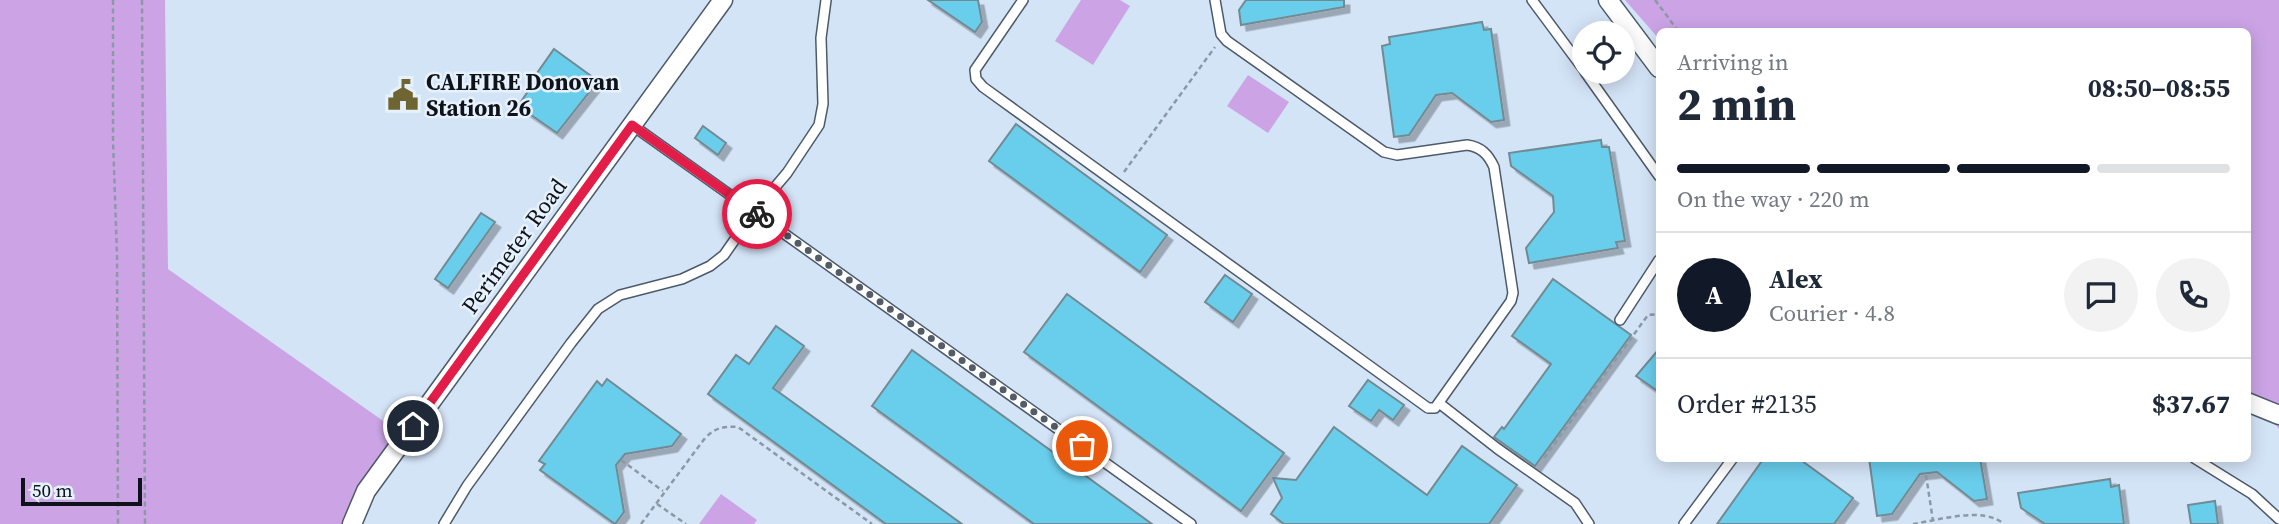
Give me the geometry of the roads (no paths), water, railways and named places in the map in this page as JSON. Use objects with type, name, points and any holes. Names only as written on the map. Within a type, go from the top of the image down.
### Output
[{"type":"street","name":"Perimeter Road","points":[[352,524],[366,491],[723,0]]},
{"type":"street","points":[[1608,0],[1656,64]]},
{"type":"street","points":[[2251,404],[2279,415]]},
{"type":"lane","points":[[444,524],[453,505],[598,309],[620,295],[682,279],[710,266],[724,255],[754,212],[787,173],[819,125],[823,104],[821,38],[826,0]]},
{"type":"lane","points":[[1023,0],[979,61],[975,70],[976,79],[983,87],[1428,408],[1435,408],[1511,301],[1513,293],[1494,167],[1489,157],[1474,146],[1467,145],[1398,155],[1384,152],[1227,41],[1223,36],[1215,0]]},
{"type":"lane","points":[[1532,0],[1572,55]]},
{"type":"lane","points":[[1593,84],[1656,172]]},
{"type":"lane","points":[[632,125],[1191,524]]},
{"type":"lane","points":[[1620,320],[1656,265]]},
{"type":"lane","points":[[1439,403],[1498,449],[1575,503],[1589,524]]},
{"type":"lane","points":[[1685,524],[1730,462]]},
{"type":"lane","points":[[2200,462],[2252,494],[2279,519]]},
{"type":"place","name":"CALFIRE Donovan Station 26","points":[[403,95]]}]
